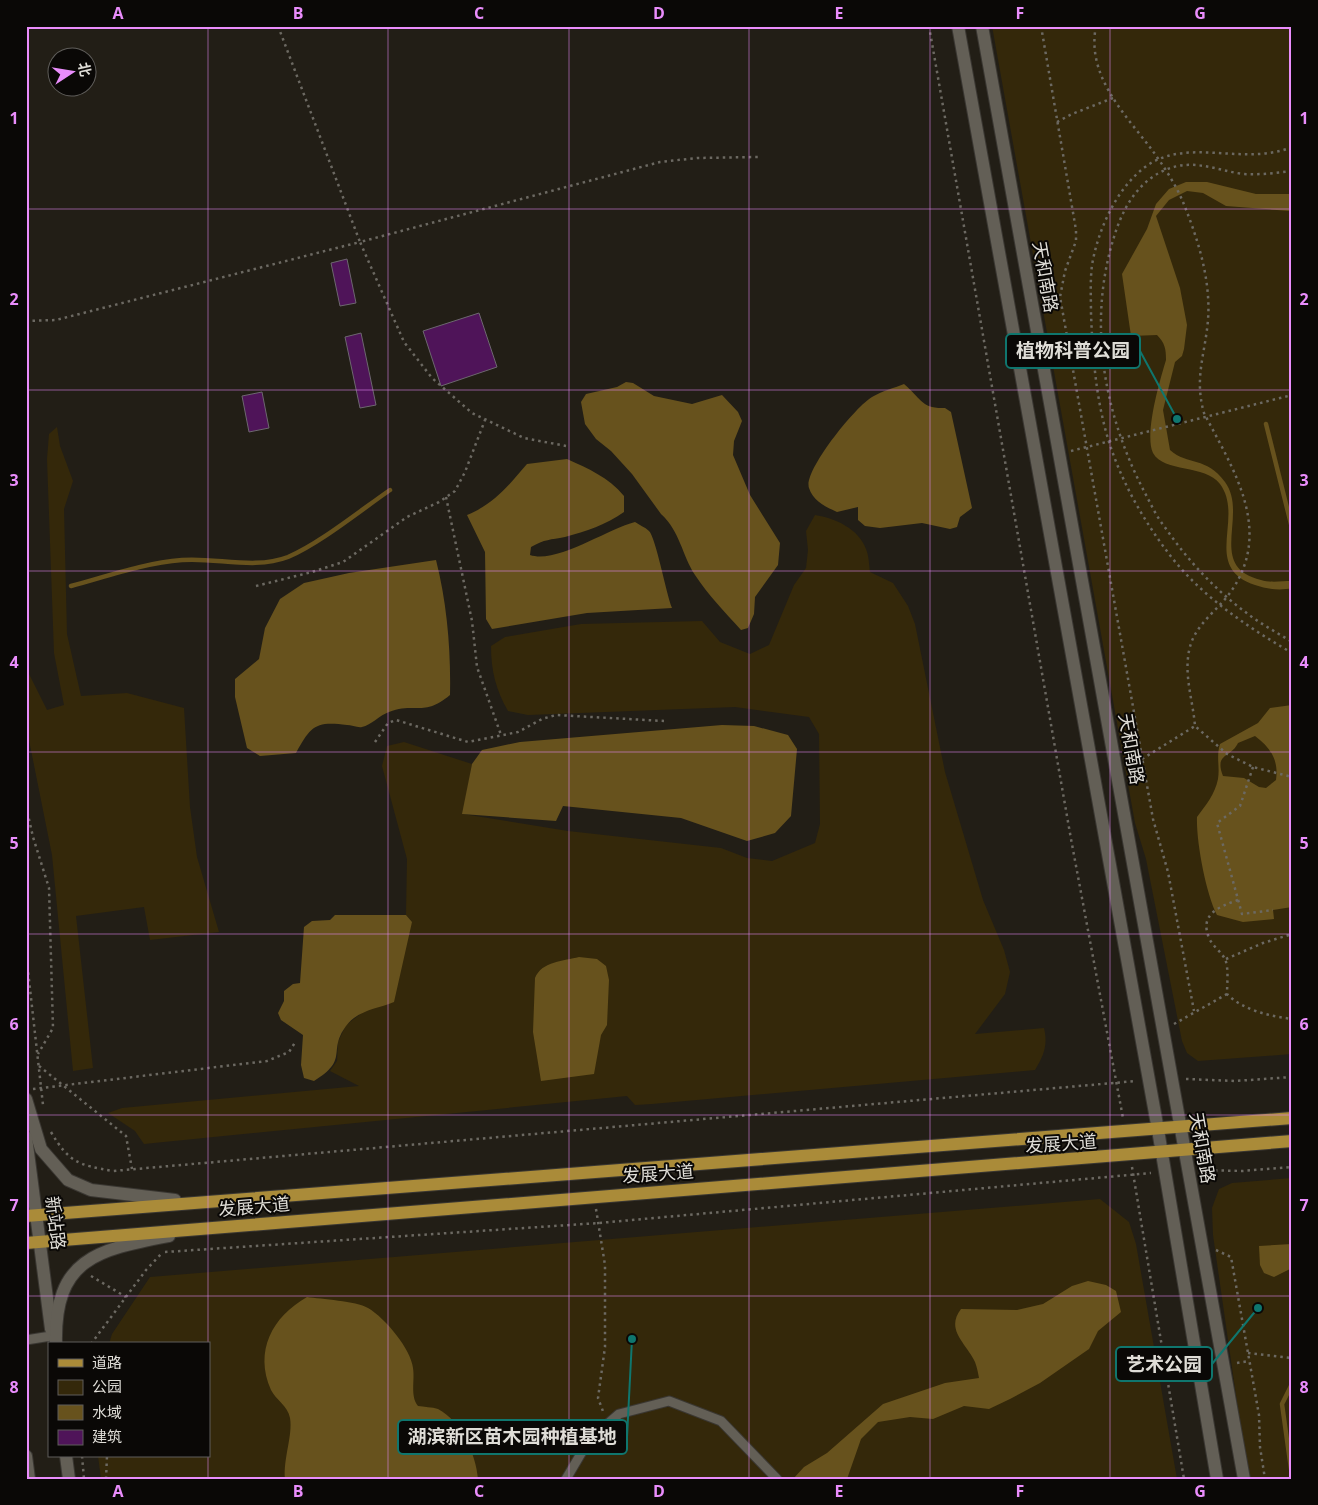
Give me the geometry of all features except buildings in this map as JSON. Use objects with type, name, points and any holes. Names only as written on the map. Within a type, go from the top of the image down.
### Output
[{"type":"main road","name":"发展大道","points":[[32,1215],[1158,1130],[1292,1118]]},
{"type":"main road","name":"发展大道","points":[[26,1243],[1162,1154],[1292,1141]]},
{"type":"street","points":[[958,26],[1158,1130],[1217,1479]]},
{"type":"street","name":"天和南路","points":[[982,26],[1244,1479]]},
{"type":"street","points":[[26,1099],[41,1149],[68,1180],[91,1190],[124,1196],[207,1202]]},
{"type":"street","name":"新站路","points":[[26,1137],[32,1215],[40,1242],[53,1341]]},
{"type":"street","points":[[53,1341],[59,1300],[76,1270],[96,1255],[120,1246],[209,1228]]},
{"type":"street","points":[[26,1456],[29,1479]]},
{"type":"street","points":[[66,1458],[69,1479]]},
{"type":"lane","points":[[26,1340],[53,1341]]},
{"type":"lane","points":[[566,1479],[589,1440],[618,1414],[669,1401],[721,1421],[777,1479]]},
{"type":"path","points":[[278,26],[360,242],[404,342],[432,378],[472,413],[524,438],[566,446]]},
{"type":"path","points":[[929,26],[1070,829],[1126,1132]]},
{"type":"path","points":[[1041,26],[1076,241],[1065,271],[1060,297],[1153,819],[1168,872],[1194,1011]]},
{"type":"path","points":[[1096,26],[1097,59],[1101,75],[1113,98],[1165,170],[1182,200],[1202,257],[1207,285],[1208,320],[1198,386],[1206,417],[1245,500],[1252,528],[1247,562],[1232,590],[1196,631],[1189,650],[1187,675],[1194,726],[1227,754],[1253,767],[1292,777]]},
{"type":"path","points":[[1057,122],[1113,98]]},
{"type":"path","points":[[1292,147],[1258,156],[1202,152],[1170,156],[1144,168],[1123,191],[1106,217],[1092,265],[1092,362],[1104,423],[1115,459],[1138,510],[1170,555],[1219,605],[1292,653]]},
{"type":"path","points":[[26,321],[56,320],[660,162],[697,158],[758,157]]},
{"type":"path","points":[[1292,171],[1242,174],[1204,164],[1185,164],[1165,170],[1130,199],[1119,220],[1108,254],[1102,285],[1100,327],[1102,358],[1108,395],[1121,438],[1139,481],[1163,525],[1198,569],[1226,597],[1292,642]]},
{"type":"path","points":[[1059,454],[1292,395]]},
{"type":"path","points":[[256,586],[343,562],[407,517],[446,497],[454,491],[465,472],[485,420]]},
{"type":"path","points":[[446,497],[472,621],[477,668],[501,735]]},
{"type":"path","points":[[375,742],[388,722],[396,720],[468,742],[518,732],[542,719],[556,715],[664,721]]},
{"type":"path","points":[[1142,758],[1194,726]]},
{"type":"path","points":[[1253,767],[1240,806],[1217,823],[1242,914],[1273,910]]},
{"type":"path","points":[[26,806],[33,837],[49,888],[53,1028],[38,1055]]},
{"type":"path","points":[[1238,900],[1216,908],[1207,920],[1207,930],[1211,941],[1225,960],[1227,994],[1234,1001],[1267,1015],[1292,1019]]},
{"type":"path","points":[[1225,960],[1263,943],[1292,934]]},
{"type":"path","points":[[26,953],[40,1088],[44,1109]]},
{"type":"path","points":[[1164,1031],[1194,1011],[1227,994]]},
{"type":"path","points":[[26,1090],[267,1061],[289,1052],[296,1041]]},
{"type":"path","points":[[39,1066],[126,1136],[132,1169]]},
{"type":"path","points":[[1172,1078],[1235,1081],[1292,1077]]},
{"type":"path","points":[[48,1126],[69,1158],[90,1167],[113,1171],[1149,1080]]},
{"type":"path","points":[[1130,1156],[1184,1479]]},
{"type":"path","points":[[1188,1170],[1242,1171],[1292,1167]]},
{"type":"path","points":[[154,1252],[599,1223],[1165,1172]]},
{"type":"path","points":[[594,1197],[605,1265],[605,1347],[598,1398],[607,1424]]},
{"type":"path","points":[[1201,1242],[1231,1257],[1259,1415],[1260,1447],[1265,1479]]},
{"type":"path","points":[[92,1342],[163,1252]]},
{"type":"path","points":[[85,1273],[126,1297]]},
{"type":"path","points":[[1248,1353],[1292,1358]]},
{"type":"path","points":[[82,1458],[84,1479]]},
{"type":"path","points":[[106,1479],[107,1458]]},
{"type":"green space","points":[[992,26],[1292,26],[1292,1054],[1198,1061],[1187,1053],[1182,1041],[1146,859],[1135,823]]},
{"type":"green space","points":[[57,427],[60,446],[73,481],[64,509],[67,634],[81,696],[127,693],[184,708],[190,807],[197,857],[219,932],[150,940],[144,907],[76,916],[93,1068],[73,1071],[52,855],[26,725],[26,668],[47,710],[64,705],[54,653],[47,459],[49,434]]},
{"type":"green space","points":[[815,515],[838,522],[852,530],[863,542],[867,552],[870,572],[893,583],[908,606],[915,624],[945,772],[983,900],[1004,950],[1010,972],[1005,994],[975,1034],[1044,1028],[1046,1040],[1044,1050],[1035,1070],[652,1104],[635,1105],[627,1096],[144,1144],[135,1131],[108,1113],[122,1108],[359,1086],[330,1071],[337,1061],[338,1042],[346,1025],[367,1009],[412,922],[406,915],[407,859],[382,766],[387,746],[404,742],[472,764],[463,814],[568,831],[721,848],[747,858],[772,861],[815,843],[820,824],[819,734],[809,717],[735,707],[528,715],[508,711],[500,696],[495,680],[491,646],[505,637],[581,624],[702,621],[720,642],[750,654],[769,645],[794,585],[806,568],[808,550],[806,531]]},
{"type":"green space","points":[[1292,1178],[1292,1479],[1248,1479],[1213,1235],[1212,1208],[1219,1189],[1232,1183]]},
{"type":"green space","points":[[1100,1199],[1129,1222],[1136,1244],[1177,1479],[101,1479],[98,1458],[210,1458],[210,1342],[110,1342],[112,1334],[150,1277]]},
{"type":"water","points":[[1186,182],[1207,182],[1256,194],[1292,194],[1290,211],[1226,206],[1203,193],[1187,191],[1169,200],[1156,216],[1180,288],[1187,325],[1184,349],[1182,356],[1175,362],[1163,410],[1170,450],[1177,455],[1211,468],[1225,482],[1231,495],[1233,509],[1231,538],[1232,552],[1236,564],[1245,573],[1261,580],[1272,582],[1292,581],[1292,588],[1264,588],[1239,577],[1230,566],[1227,554],[1228,512],[1226,497],[1220,484],[1205,474],[1166,463],[1158,459],[1153,453],[1150,433],[1157,393],[1166,360],[1165,349],[1157,335],[1131,336],[1122,274],[1147,229],[1156,204],[1169,189]]},
{"type":"water","points":[[626,382],[633,383],[654,396],[692,404],[722,395],[738,412],[742,421],[734,441],[733,455],[750,495],[780,543],[778,565],[755,597],[754,614],[748,628],[741,630],[705,590],[695,575],[677,535],[667,521],[632,474],[611,451],[596,439],[585,424],[581,402],[586,394],[617,387]]},
{"type":"water","points":[[904,384],[926,405],[945,408],[951,412],[972,508],[960,517],[957,527],[950,529],[922,523],[880,528],[865,526],[858,520],[858,507],[837,512],[824,506],[817,500],[809,488],[809,480],[814,468],[843,425],[872,397]]},
{"type":"water","points":[[567,459],[598,474],[618,489],[624,496],[624,512],[610,521],[588,530],[536,544],[531,547],[530,555],[554,555],[635,522],[649,531],[652,536],[672,608],[587,613],[492,629],[486,619],[485,552],[467,515],[477,511],[493,500],[527,464]]},
{"type":"water","points":[[436,560],[448,627],[450,695],[433,706],[398,709],[389,712],[362,727],[328,724],[315,727],[310,731],[296,753],[260,756],[247,748],[235,697],[235,679],[259,659],[265,628],[280,599],[304,583],[349,573]]},
{"type":"water","points":[[1292,705],[1292,907],[1273,910],[1274,919],[1243,922],[1217,915],[1213,906],[1202,867],[1197,817],[1210,799],[1217,784],[1220,744],[1258,723],[1270,708]],"holes":[[[1255,736],[1269,749],[1275,760],[1276,780],[1266,788],[1259,787],[1244,778],[1223,776],[1221,763],[1224,756],[1235,748],[1238,743]]]},
{"type":"water","points":[[722,725],[754,726],[788,735],[797,749],[791,816],[775,833],[747,841],[681,818],[563,806],[556,821],[462,814],[472,764],[482,750],[520,742]]},
{"type":"water","points":[[335,915],[406,915],[412,922],[394,1002],[356,1016],[346,1026],[341,1035],[332,1067],[314,1081],[304,1078],[301,1065],[303,1035],[281,1020],[278,1013],[284,1001],[284,991],[293,984],[300,983],[304,927],[312,921],[330,920]]},
{"type":"water","points":[[579,957],[597,959],[606,966],[609,980],[607,1025],[601,1035],[594,1074],[541,1081],[533,1032],[535,978],[538,972],[548,965]]},
{"type":"water","points":[[1292,1244],[1292,1268],[1274,1277],[1264,1273],[1260,1265],[1259,1246]]},
{"type":"water","points":[[1088,1281],[1106,1285],[1116,1291],[1121,1312],[1098,1331],[1089,1349],[1040,1383],[989,1409],[964,1406],[933,1419],[910,1417],[878,1422],[861,1439],[847,1479],[793,1479],[804,1467],[827,1453],[883,1404],[945,1383],[979,1378],[975,1362],[956,1330],[955,1323],[961,1309],[1017,1310],[1043,1304],[1072,1286]]},
{"type":"water","points":[[307,1297],[363,1306],[375,1313],[389,1326],[408,1352],[411,1360],[413,1368],[413,1393],[418,1406],[438,1409],[454,1421],[471,1449],[478,1479],[285,1479],[285,1463],[291,1425],[290,1418],[287,1410],[271,1390],[266,1376],[266,1349],[269,1336],[284,1314]]},
{"type":"waterway","points":[[1266,424],[1292,528]]},
{"type":"waterway","points":[[71,586],[126,570],[182,560],[248,563],[275,561],[300,551],[326,535],[390,490]]},
{"type":"waterway","points":[[1292,1384],[1282,1404],[1292,1476]]},
{"type":"place","name":"植物科普公园","points":[[1177,419]]},
{"type":"place","name":"艺术公园","points":[[1258,1308]]},
{"type":"place","name":"湖滨新区苗木园种植基地","points":[[632,1339]]}]
